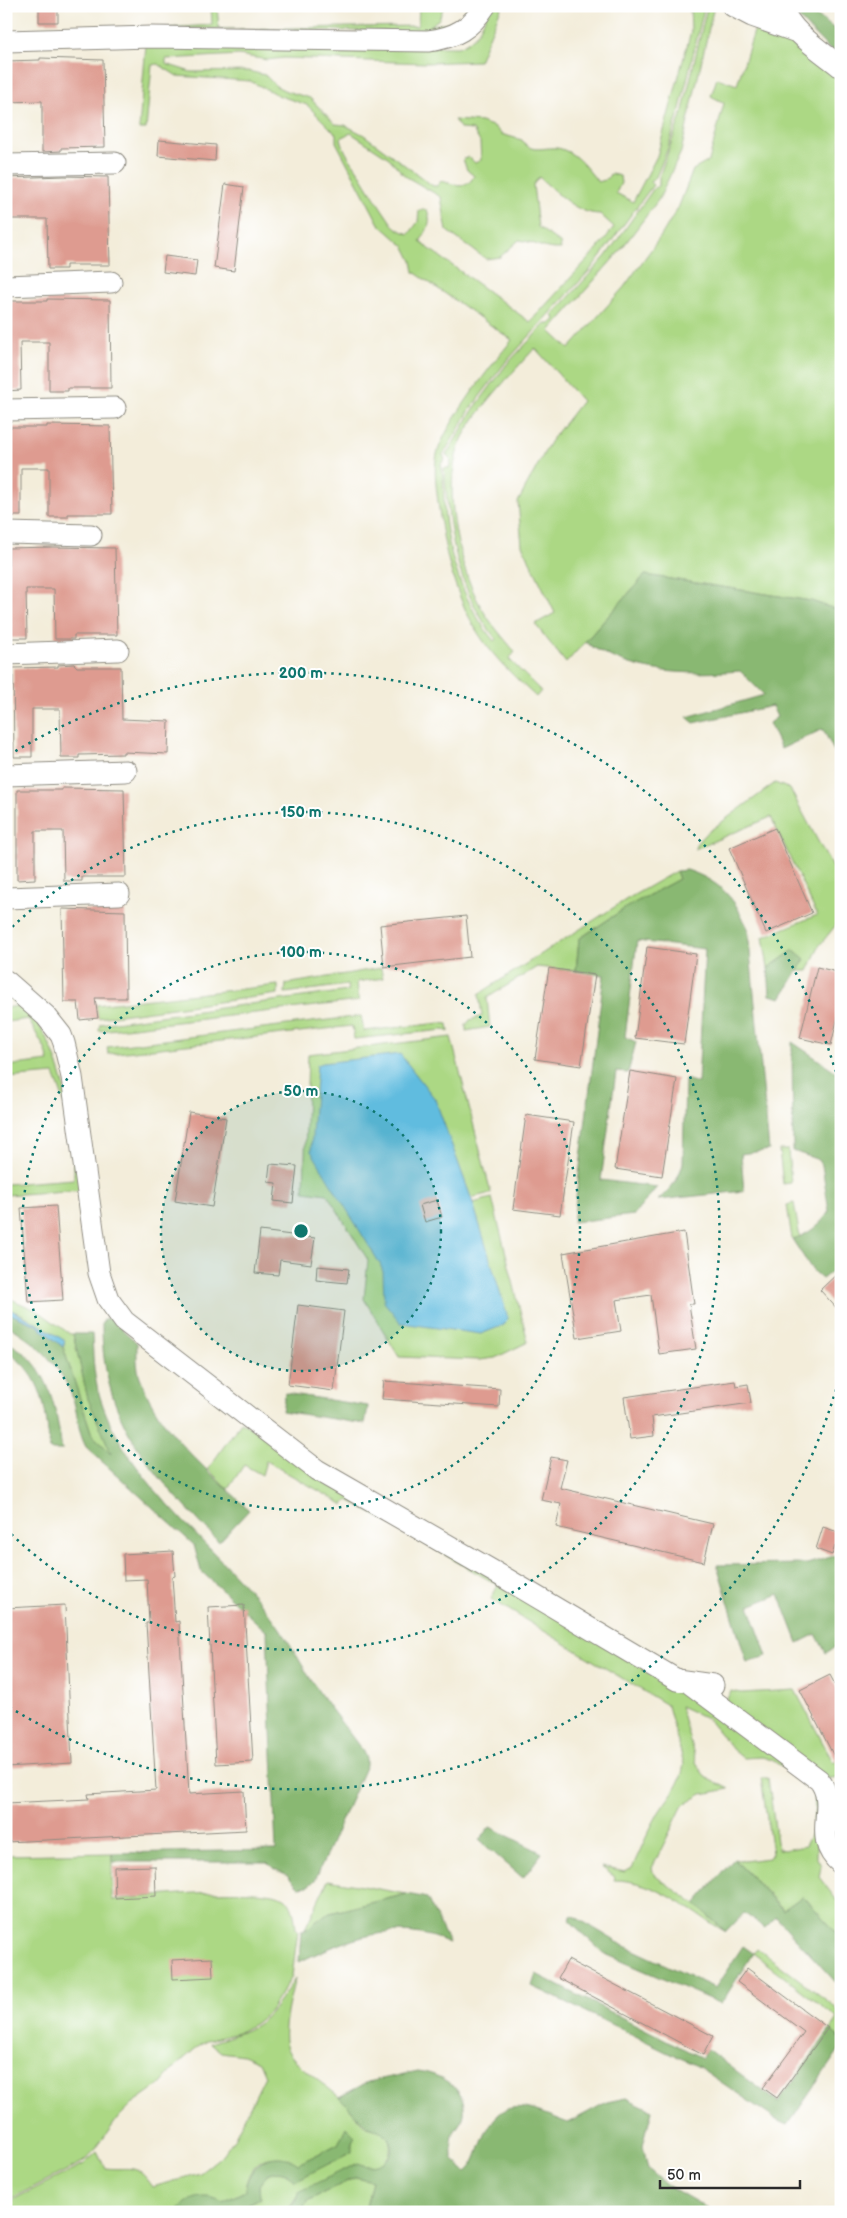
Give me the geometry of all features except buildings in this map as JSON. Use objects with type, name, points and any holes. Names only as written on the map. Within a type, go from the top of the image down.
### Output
[{"type":"street","points":[[6,41],[151,37],[433,40],[446,38],[463,31],[477,18],[485,6]]},
{"type":"street","points":[[733,6],[752,16],[797,32]]},
{"type":"street","points":[[781,6],[785,18],[797,32],[841,67]]},
{"type":"street","points":[[6,165],[115,163]]},
{"type":"street","points":[[6,286],[111,282]]},
{"type":"street","points":[[6,410],[115,408]]},
{"type":"street","points":[[6,532],[91,535]]},
{"type":"street","points":[[6,654],[118,650]]},
{"type":"street","points":[[6,775],[126,771]]},
{"type":"street","points":[[6,898],[119,894]]},
{"type":"street","points":[[6,981],[46,1016],[61,1035],[64,1043],[72,1077],[99,1273],[108,1299],[124,1321],[317,1470],[505,1578],[658,1670],[677,1680],[713,1684]]},
{"type":"street","points":[[688,1682],[819,1780],[825,1787],[827,1801],[824,1822],[825,1841],[830,1854],[841,1864]]},
{"type":"green space","points":[[211,6],[217,6],[219,29],[163,28],[212,25]]},
{"type":"green space","points":[[419,6],[444,6],[439,19],[430,26],[459,20],[468,6],[478,6],[470,17],[436,32],[225,29],[418,26]]},
{"type":"green space","points":[[489,6],[502,6],[479,61],[425,63],[284,58],[267,60],[239,55],[166,59],[166,64],[191,72],[248,71],[265,75],[276,86],[310,98],[335,124],[345,125],[364,135],[433,186],[437,186],[441,181],[460,186],[470,182],[474,176],[467,170],[463,159],[469,157],[475,163],[481,160],[480,142],[473,130],[461,129],[454,120],[481,122],[495,127],[501,134],[522,140],[531,148],[558,148],[569,152],[583,164],[598,182],[605,180],[611,174],[620,176],[621,183],[616,193],[633,202],[657,156],[691,31],[690,6],[700,6],[704,9],[680,109],[668,148],[656,177],[650,182],[653,185],[591,269],[505,363],[471,408],[443,455],[445,459],[441,464],[444,511],[447,535],[455,567],[475,614],[494,641],[496,639],[482,620],[463,580],[457,558],[452,536],[444,468],[449,468],[451,460],[446,455],[473,410],[507,364],[545,324],[550,324],[555,319],[553,315],[606,256],[654,188],[659,186],[659,177],[683,110],[706,11],[714,6],[681,152],[659,199],[619,252],[550,331],[569,349],[624,287],[661,236],[679,206],[693,170],[709,161],[724,103],[711,96],[717,78],[737,85],[757,22],[782,31],[841,74],[841,611],[811,601],[645,575],[566,663],[535,624],[555,613],[522,545],[518,502],[550,442],[582,401],[535,348],[487,403],[463,437],[456,456],[452,499],[459,547],[472,589],[488,619],[515,652],[509,659],[541,691],[536,697],[494,655],[482,639],[465,609],[448,561],[435,468],[441,442],[449,428],[481,379],[512,340],[414,272],[412,261],[405,247],[379,224],[336,142],[336,134],[307,105],[280,96],[250,81],[177,76],[158,64],[152,65],[146,129],[139,129],[146,44],[458,47],[465,44],[479,31]],"holes":[[[351,133],[389,158],[405,176],[441,197],[447,231],[486,259],[500,257],[519,240],[549,248],[561,249],[560,243],[538,227],[533,185],[539,177],[567,201],[583,210],[600,214],[614,227],[599,247],[530,322],[420,242],[429,223],[427,210],[419,210],[418,222],[409,234],[394,226],[348,156],[341,138]]]},
{"type":"green space","points":[[787,6],[805,6],[841,34],[841,61]]},
{"type":"green space","points":[[645,575],[811,601],[841,611],[841,765],[823,729],[781,749],[769,723],[777,717],[772,706],[694,723],[687,717],[764,695],[740,671],[699,673],[640,667],[603,653],[585,642]]},
{"type":"green space","points":[[775,783],[790,789],[841,884],[840,920],[819,946],[808,971],[797,971],[804,959],[794,950],[768,968],[763,937],[817,915],[771,817],[695,849],[696,844],[704,835]]},
{"type":"green space","points":[[687,870],[699,874],[726,893],[744,920],[748,931],[769,1150],[741,1154],[744,1191],[658,1200],[674,1183],[683,1163],[685,1079],[698,1083],[705,949],[637,941],[625,1037],[636,1042],[628,1073],[616,1072],[601,1180],[657,1187],[634,1215],[573,1222],[604,975],[576,971],[579,939],[627,907],[679,879],[676,871]]},
{"type":"green space","points":[[676,871],[679,879],[627,907],[579,939],[576,971],[537,967],[487,998],[490,1027],[466,1031],[466,1025],[470,1020],[482,1016],[479,994],[627,899]]},
{"type":"green space","points":[[794,950],[805,959],[781,998],[770,995],[768,968]]},
{"type":"green space","points":[[381,968],[383,978],[357,982],[359,1001],[99,1031],[100,1024],[348,991],[347,985],[285,993],[286,984]]},
{"type":"green space","points":[[278,985],[278,994],[98,1018],[96,1005]]},
{"type":"green space","points":[[6,995],[28,1010],[42,1029],[52,1050],[67,1096],[81,1190],[6,1195],[6,1184],[74,1179],[74,1166],[70,1125],[54,1074],[6,1078],[6,1066],[49,1061],[45,1049],[28,1019],[6,1022],[6,1008],[17,1006]]},
{"type":"green space","points":[[361,1016],[364,1031],[440,1023],[448,1024],[449,1032],[444,1030],[354,1039],[352,1026],[108,1054],[107,1047]]},
{"type":"green space","points":[[451,1037],[491,1193],[470,1198],[473,1203],[492,1198],[528,1342],[495,1358],[479,1360],[399,1357],[364,1299],[368,1260],[327,1194],[304,1191],[308,1054]]},
{"type":"green space","points":[[792,1042],[841,1075],[841,1264],[822,1279],[813,1271],[792,1239],[813,1229],[829,1211],[822,1165],[819,1160],[793,1151]]},
{"type":"green space","points":[[779,1150],[788,1150],[791,1183],[783,1184]]},
{"type":"green space","points":[[794,1203],[800,1238],[792,1239],[787,1205]]},
{"type":"green space","points":[[6,1297],[38,1311],[70,1334],[73,1334],[88,1398],[112,1454],[92,1435],[63,1347],[65,1341],[23,1315],[6,1308]]},
{"type":"green space","points":[[6,1312],[37,1325],[63,1347],[92,1435],[111,1453],[88,1399],[73,1334],[92,1334],[94,1369],[98,1390],[110,1422],[127,1452],[147,1481],[268,1612],[321,1695],[362,1750],[366,1758],[366,1765],[315,1880],[308,1886],[299,1887],[286,1874],[274,1869],[267,1862],[112,1862],[112,1853],[276,1850],[267,1632],[201,1571],[194,1545],[86,1447],[74,1402],[64,1378],[38,1347],[28,1338],[6,1325]]},
{"type":"green space","points":[[110,1318],[137,1343],[139,1373],[148,1397],[172,1433],[249,1510],[219,1542],[153,1469],[136,1445],[121,1418],[111,1390],[104,1358],[102,1323],[105,1319]]},
{"type":"green space","points":[[6,1342],[21,1350],[41,1374],[53,1403],[62,1450],[50,1450],[41,1394],[29,1371],[6,1351]]},
{"type":"green space","points":[[285,1393],[368,1406],[365,1424],[282,1411]]},
{"type":"green space","points":[[241,1422],[678,1686],[818,1786],[816,1856],[821,1866],[819,1877],[841,1906],[841,1938],[803,1896],[784,1910],[734,1859],[744,1861],[769,1858],[772,1853],[761,1778],[768,1778],[778,1849],[785,1850],[805,1846],[811,1833],[815,1808],[814,1795],[810,1786],[772,1760],[762,1757],[743,1758],[733,1750],[708,1719],[680,1706],[696,1762],[705,1777],[729,1789],[702,1794],[683,1805],[652,1868],[654,1875],[695,1904],[726,1932],[659,1891],[630,1881],[614,1880],[615,1877],[601,1867],[625,1872],[632,1868],[648,1832],[674,1790],[683,1771],[684,1764],[668,1706],[491,1599],[498,1585],[348,1500],[344,1505],[266,1461],[262,1475],[244,1465],[228,1489],[208,1469]]},
{"type":"green space","points":[[841,1554],[841,1643],[826,1653],[816,1634],[798,1643],[779,1594],[749,1606],[767,1656],[747,1663],[717,1565],[807,1564]]},
{"type":"green space","points":[[795,1690],[833,1762],[841,1758],[841,1777],[823,1779],[724,1704],[731,1691],[742,1693]]},
{"type":"green space","points":[[490,1827],[542,1853],[523,1878],[479,1840]]},
{"type":"green space","points":[[112,1853],[112,1900],[204,1892],[257,1892],[276,1895],[287,1900],[293,1910],[296,1929],[298,1930],[292,1976],[270,2011],[238,2033],[209,2040],[195,2049],[177,2065],[162,2083],[132,2104],[118,2118],[95,2150],[83,2162],[6,2201],[6,1855]]},
{"type":"green space","points":[[734,1859],[783,1910],[803,1896],[841,1938],[841,1988],[776,1917],[765,1928],[744,1913],[726,1932],[695,1904]]},
{"type":"green space","points":[[328,1880],[407,1894],[326,1914],[304,1931]]},
{"type":"green space","points":[[407,1894],[427,1898],[449,1943],[430,1936],[392,1932],[372,1935],[335,1946],[299,1962],[301,1931],[304,1931],[326,1914]]},
{"type":"green space","points":[[572,1915],[617,1942],[715,1988],[743,1946],[753,1953],[721,2004],[603,1953],[569,1920]]},
{"type":"green space","points":[[757,1948],[833,2005],[841,2015],[841,2039],[830,2030],[837,2018],[753,1953]]},
{"type":"green space","points":[[536,1974],[702,2058],[707,2049],[778,2102],[830,2030],[841,2039],[841,2047],[788,2125],[775,2119],[699,2067],[532,1986]]},
{"type":"green space","points":[[295,1978],[285,2031],[286,2046],[289,2053],[311,2075],[344,2101],[365,2125],[382,2131],[388,2137],[390,2149],[388,2157],[383,2163],[370,2167],[364,2166],[297,2196],[290,2206],[279,2210],[268,2207],[258,2212],[232,2212],[260,2198],[259,2185],[267,2174],[282,2172],[295,2180],[351,2150],[352,2142],[338,2144],[297,2165],[277,2158],[264,2159],[255,2166],[249,2175],[245,2191],[223,2202],[177,2212],[6,2212],[6,2204],[12,2200],[84,2164],[97,2152],[105,2168],[137,2170],[142,2173],[153,2187],[200,2173],[220,2157],[234,2139],[265,2076],[259,2062],[243,2055],[221,2052],[210,2043],[241,2032],[261,2021],[277,2005]]},
{"type":"green space","points":[[418,2071],[443,2079],[457,2090],[461,2097],[464,2105],[464,2114],[453,2135],[452,2159],[466,2172],[474,2162],[490,2126],[498,2115],[507,2109],[517,2107],[528,2109],[568,2123],[607,2102],[626,2098],[652,2110],[643,2146],[648,2169],[667,2185],[714,2212],[365,2212],[372,2181],[356,2177],[309,2200],[302,2212],[258,2212],[268,2207],[278,2210],[287,2208],[294,2202],[298,2192],[358,2163],[370,2166],[387,2160],[391,2149],[386,2135],[367,2126],[339,2097],[368,2082]]},
{"type":"green space","points":[[346,2127],[355,2136],[352,2142],[352,2152],[295,2181],[286,2173],[279,2171],[271,2172],[267,2174],[259,2185],[260,2198],[232,2212],[177,2212],[192,2199],[204,2197],[223,2202],[245,2191],[251,2173],[263,2161],[280,2157],[298,2164],[338,2144]]},
{"type":"green space","points":[[356,2177],[372,2181],[365,2212],[302,2212],[309,2200]]},
{"type":"water","points":[[400,1054],[435,1099],[473,1203],[508,1318],[504,1325],[481,1334],[401,1323],[384,1302],[383,1272],[380,1264],[311,1151],[317,1065]]},
{"type":"water","points":[[6,1308],[36,1323],[65,1341],[63,1347],[37,1325],[6,1312]]}]
